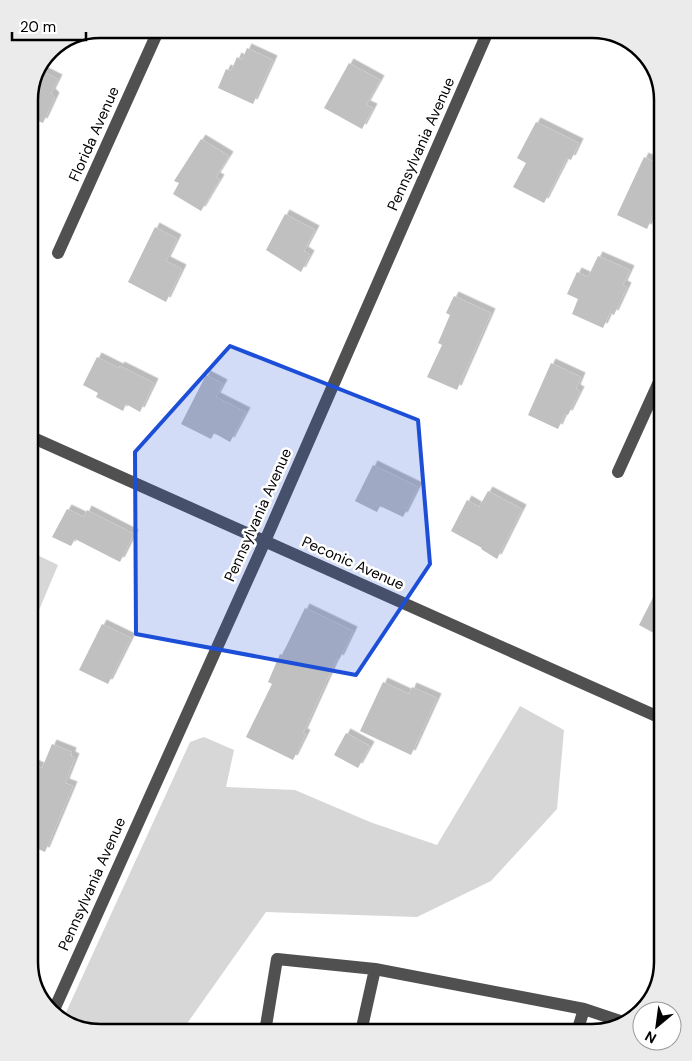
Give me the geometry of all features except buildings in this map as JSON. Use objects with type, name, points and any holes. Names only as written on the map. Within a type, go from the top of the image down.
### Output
[{"type":"street","name":"Florida Avenue","points":[[58,254],[156,38]]},
{"type":"street","name":"Pennsylvania Avenue","points":[[55,1004],[265,541],[485,38]]},
{"type":"street","points":[[618,472],[654,393]]},
{"type":"street","name":"Peconic Avenue","points":[[38,440],[654,716]]},
{"type":"street","points":[[266,1023],[277,959],[375,969],[584,1009],[615,1019]]},
{"type":"street","points":[[363,1024],[375,969]]},
{"type":"street","points":[[579,1024],[584,1009]]},
{"type":"highlighted area","points":[[230,346],[418,420],[430,564],[356,675],[136,634],[135,452]]},
{"type":"shaded area","points":[[38,555],[58,565],[38,613]]},
{"type":"shaded area","points":[[520,706],[564,730],[557,809],[491,881],[417,917],[266,912],[187,1023],[95,1023],[79,1020],[66,1013],[190,742],[204,737],[234,750],[226,787],[295,790],[370,822],[437,845]]}]
